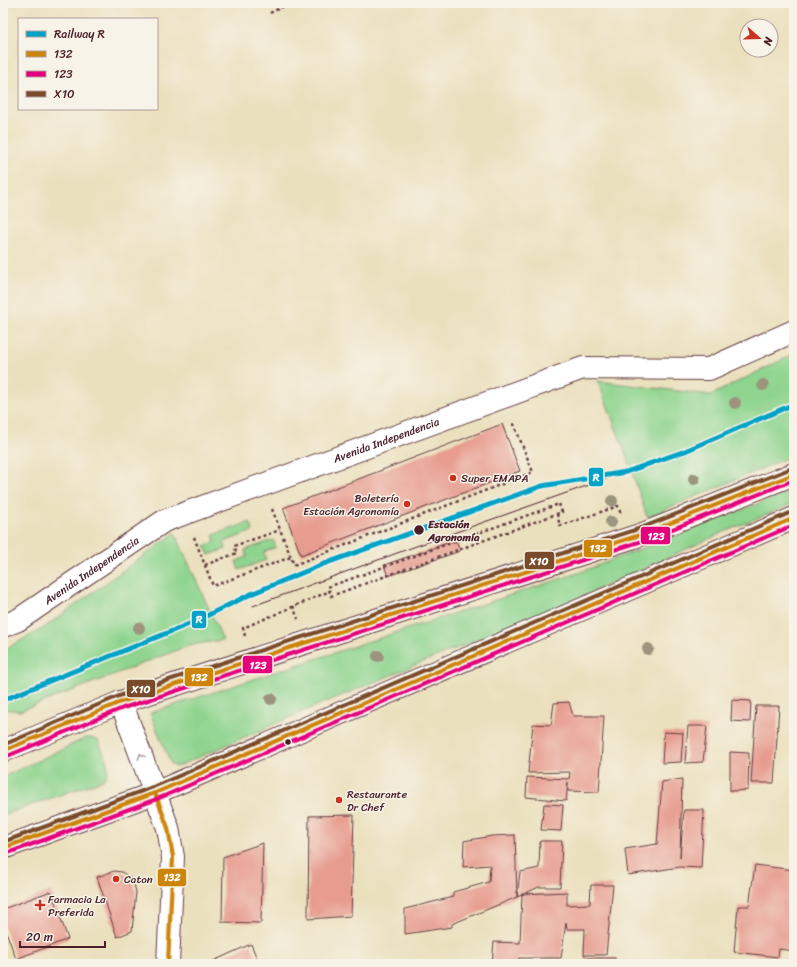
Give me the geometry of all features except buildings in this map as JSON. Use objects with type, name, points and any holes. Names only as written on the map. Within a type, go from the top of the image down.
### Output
[{"type":"main road","name":"Avenida Independencia","points":[[3,626],[18,620],[164,521],[583,368],[709,369],[794,331]]},
{"type":"main road","points":[[3,751],[121,702],[643,534],[794,474]]},
{"type":"main road","points":[[3,848],[155,793],[794,518]]},
{"type":"main road","points":[[121,702],[168,828],[173,857],[168,964]]},
{"type":"path","points":[[270,13],[290,3]]},
{"type":"path","points":[[262,485],[294,565],[533,472],[504,397]]},
{"type":"path","points":[[559,504],[562,512],[331,596],[330,591],[328,588],[559,504]]},
{"type":"path","points":[[557,514],[560,526],[618,506],[622,518]]},
{"type":"path","points":[[205,565],[237,553],[234,546],[280,530]]},
{"type":"path","points":[[200,532],[193,535],[213,586],[291,557]]},
{"type":"path","points":[[246,638],[243,628],[330,591]]},
{"type":"path","points":[[293,606],[298,621]]},
{"type":"green space","points":[[794,354],[794,455],[647,517],[629,463],[598,381],[711,395]]},
{"type":"green space","points":[[794,490],[794,503],[724,532],[586,595],[321,704],[176,767],[171,764],[150,713],[578,573]]},
{"type":"green space","points":[[250,522],[253,531],[224,542],[226,549],[209,555],[205,546],[215,542],[213,535]]},
{"type":"green space","points":[[175,533],[223,640],[190,645],[20,711],[3,709],[3,650],[42,629]]},
{"type":"green space","points":[[273,540],[276,547],[264,552],[266,560],[239,570],[236,561],[247,557],[245,550]]},
{"type":"green space","points":[[86,738],[98,740],[105,755],[108,771],[103,780],[3,815],[3,777]]},
{"type":"tram line","points":[[253,606],[408,549],[626,472]]},
{"type":"rail line","name":"R","points":[[3,700],[194,622],[251,594],[321,565],[542,486],[626,472],[685,451],[794,404]]},
{"type":"transit line","name":"X10","points":[[3,745],[119,696],[641,528],[792,468]]},
{"type":"transit line","name":"132","points":[[3,751],[121,702],[643,534],[794,474]]},
{"type":"transit line","name":"123","points":[[5,757],[123,708],[645,540],[794,480]]},
{"type":"transit line","name":"X10","points":[[3,842],[153,787],[792,512]]},
{"type":"transit line","name":"132","points":[[3,848],[155,793],[794,518]]},
{"type":"transit line","name":"123","points":[[5,854],[157,799],[794,525]]},
{"type":"transit line","name":"132","points":[[155,793],[168,828],[173,857],[168,964]]},
{"type":"place","name":"Super EMAPA","points":[[453,478]]},
{"type":"place","name":"Boletería Estación Agronomía","points":[[407,504]]},
{"type":"place","name":"Estación Agronomía","points":[[419,530]]},
{"type":"place","name":"Restaurante Dr Chef","points":[[339,800]]},
{"type":"place","name":"Caton","points":[[116,879]]},
{"type":"place","name":"Farmacia La Preferida","points":[[40,905]]}]
